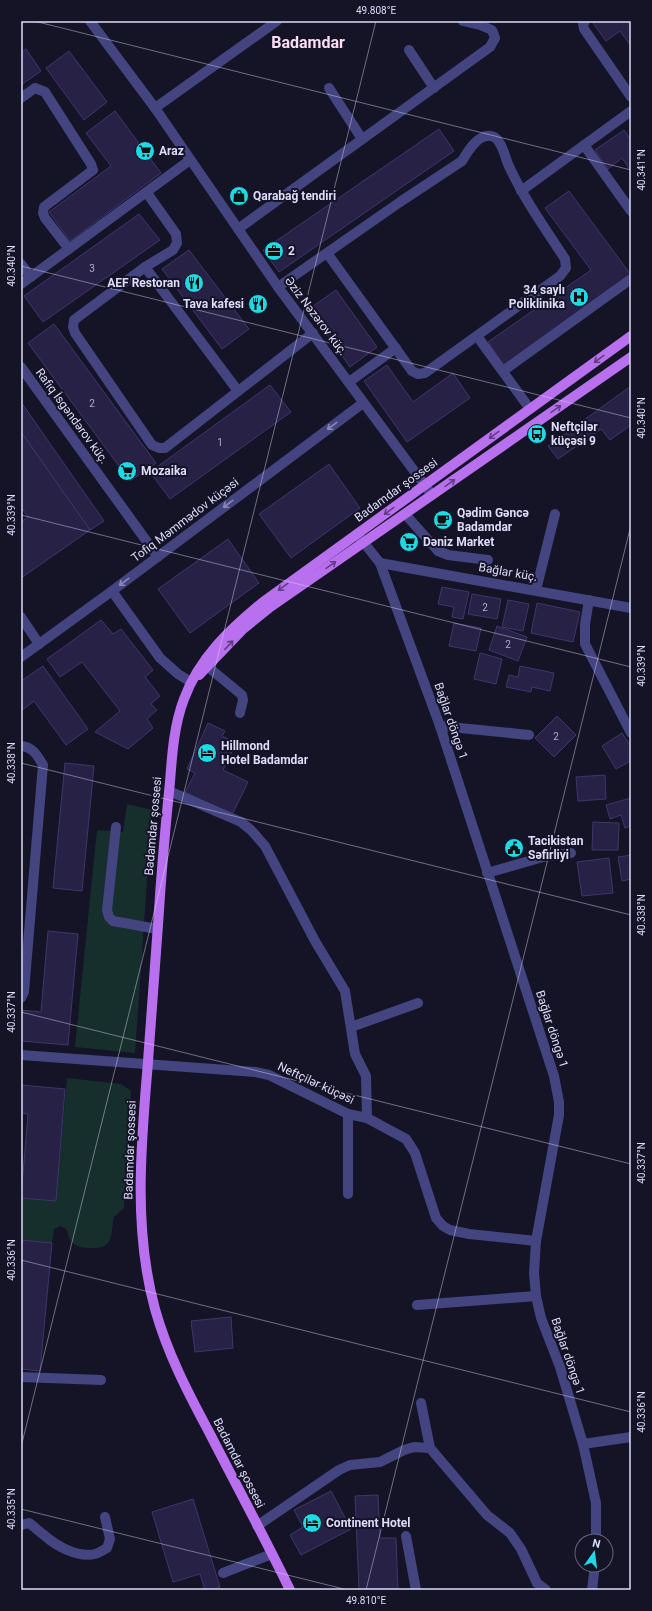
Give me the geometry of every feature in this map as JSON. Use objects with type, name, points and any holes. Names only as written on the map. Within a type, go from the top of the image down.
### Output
[{"type":"main road","name":"Badamdar şossesi","points":[[290,1590],[178,1374],[155,1309],[142,1233],[140,1206],[143,1112],[169,790],[178,721],[191,682],[203,662],[214,647],[239,622],[263,602],[631,336]]},
{"type":"main road","name":"Badamdar şossesi","points":[[191,682],[208,667],[243,629],[269,608],[631,357]]},
{"type":"street","name":"Əziz Nəzərov küç.","points":[[90,21],[155,108],[278,287],[432,496]]},
{"type":"street","points":[[155,108],[276,21]]},
{"type":"street","points":[[238,229],[490,47],[495,38],[492,30],[464,21]]},
{"type":"street","points":[[585,21],[583,24],[584,29],[631,97]]},
{"type":"street","points":[[409,50],[434,88]]},
{"type":"street","points":[[21,98],[35,88],[45,92],[91,164],[93,170],[44,207],[43,213],[45,218],[69,249]]},
{"type":"street","points":[[329,88],[362,139]]},
{"type":"street","points":[[521,191],[631,111]]},
{"type":"street","points":[[278,287],[400,202],[462,160],[468,150],[475,143],[485,137],[492,136],[496,138],[521,191],[565,259],[566,268],[560,276],[477,336],[425,373],[418,374],[412,371],[327,253]]},
{"type":"street","points":[[584,145],[631,210]]},
{"type":"street","points":[[21,284],[190,160]]},
{"type":"street","points":[[147,193],[176,234],[177,243],[172,250],[145,267],[74,320],[73,327],[152,445],[159,448],[165,448],[313,333]]},
{"type":"street","points":[[21,264],[31,277]]},
{"type":"street","points":[[145,267],[238,391]]},
{"type":"street","points":[[503,371],[631,279]]},
{"type":"street","points":[[477,336],[530,409]]},
{"type":"street","points":[[349,382],[396,348]]},
{"type":"street","name":"Rafiq İsgəndərov küç.","points":[[21,367],[158,557]]},
{"type":"street","name":"Tofiq Məmmədov küçəsi","points":[[21,657],[112,592],[363,403]]},
{"type":"street","points":[[405,514],[438,551],[448,555],[488,560]]},
{"type":"street","points":[[536,590],[555,514]]},
{"type":"street","name":"Bağlar döngə 1","points":[[357,534],[380,563],[440,726],[554,1076],[559,1102],[559,1115],[536,1241],[534,1273],[536,1296],[541,1318],[560,1367],[582,1444],[596,1503],[596,1533]]},
{"type":"street","name":"Bağlar küç.","points":[[380,563],[631,608]]},
{"type":"street","points":[[112,592],[160,658],[178,674],[191,682]]},
{"type":"street","points":[[589,600],[585,624],[585,644],[631,733]]},
{"type":"street","points":[[21,617],[39,644]]},
{"type":"street","points":[[208,667],[242,695],[243,700],[240,713]]},
{"type":"street","points":[[440,726],[529,735]]},
{"type":"street","points":[[21,746],[26,746],[35,751],[43,764],[24,992],[21,998]]},
{"type":"street","points":[[169,790],[241,822],[251,830],[265,846],[315,941],[345,991],[355,1054],[366,1076],[367,1118]]},
{"type":"street","points":[[116,827],[107,910],[109,917],[113,921],[158,929]]},
{"type":"street","points":[[487,873],[543,857],[571,853]]},
{"type":"street","points":[[351,1027],[418,1003]]},
{"type":"street","name":"Neftçilər küçəsi","points":[[21,1055],[255,1072],[269,1075],[348,1114],[367,1118],[406,1139],[415,1153],[436,1218],[443,1226],[450,1230],[469,1234],[536,1241]]},
{"type":"street","points":[[348,1114],[348,1194]]},
{"type":"street","points":[[417,1305],[536,1296]]},
{"type":"street","points":[[21,1377],[101,1380]]},
{"type":"street","points":[[421,1403],[430,1448],[486,1515],[510,1533],[521,1549],[537,1583],[546,1590]]},
{"type":"street","points":[[582,1444],[631,1437]]},
{"type":"street","points":[[257,1526],[339,1470],[350,1465],[380,1462],[404,1450],[414,1447],[430,1448]]},
{"type":"street","points":[[21,1525],[29,1523],[36,1527],[44,1536],[65,1549],[82,1555],[96,1554],[107,1548],[110,1539],[105,1517]]},
{"type":"street","points":[[406,1536],[416,1590]]},
{"type":"street","points":[[222,1573],[272,1554]]},
{"type":"street","points":[[592,1590],[593,1573]]},
{"type":"green space","points":[[127,804],[152,810],[135,1053],[75,1047],[97,830],[123,832]]},
{"type":"green space","points":[[67,1078],[121,1084],[131,1091],[124,1208],[114,1217],[109,1241],[104,1246],[100,1247],[90,1248],[77,1246],[68,1236],[67,1230],[61,1226],[54,1229],[52,1243],[21,1240],[21,1198],[56,1201]]},
{"type":"building","points":[[597,21],[631,21],[631,46],[620,31],[606,41],[593,23]]},
{"type":"building","points":[[26,49],[41,71],[21,85],[21,53]]},
{"type":"building","points":[[69,51],[107,102],[84,120],[46,68]]},
{"type":"building","points":[[115,111],[161,173],[70,241],[49,212],[111,166],[86,133]]},
{"type":"building","points":[[439,129],[454,151],[279,272],[263,250]]},
{"type":"building","points":[[624,130],[631,140],[631,171],[622,158],[608,169],[595,150]]},
{"type":"building","points":[[569,191],[631,275],[504,367],[488,342],[591,270],[545,208]]},
{"type":"building","points":[[139,214],[160,240],[43,322],[24,296]]},
{"type":"building","points":[[189,250],[249,329],[222,349],[162,269]]},
{"type":"building","points":[[336,290],[377,347],[350,367],[309,309]]},
{"type":"building","points":[[54,324],[156,463],[130,481],[28,343]]},
{"type":"building","points":[[387,365],[413,402],[453,373],[470,398],[407,442],[364,381]]},
{"type":"building","points":[[270,385],[291,412],[170,499],[150,472]]},
{"type":"building","points":[[631,386],[631,425],[610,440],[601,429],[558,459],[548,446]]},
{"type":"building","points":[[21,402],[104,521],[90,530],[21,432]]},
{"type":"building","points":[[21,432],[90,530],[21,578],[21,522],[28,517],[21,507]]},
{"type":"building","points":[[329,464],[360,508],[291,558],[259,514]]},
{"type":"building","points":[[228,539],[259,583],[190,633],[158,589]]},
{"type":"building","points":[[442,587],[469,592],[463,619],[452,617],[454,607],[438,604]]},
{"type":"building","points":[[472,594],[501,599],[497,619],[468,614]]},
{"type":"building","points":[[508,600],[529,604],[523,631],[502,627]]},
{"type":"building","points":[[537,603],[580,612],[573,642],[531,633]]},
{"type":"building","points":[[101,620],[113,634],[121,629],[153,670],[145,677],[160,696],[151,704],[157,710],[147,719],[153,728],[128,749],[95,732],[120,711],[82,662],[60,677],[47,659]]},
{"type":"building","points":[[454,623],[481,628],[476,651],[449,646]]},
{"type":"building","points":[[497,626],[527,637],[518,661],[489,650]]},
{"type":"building","points":[[480,653],[502,659],[496,684],[474,679]]},
{"type":"building","points":[[43,666],[88,729],[66,745],[34,701],[21,711],[21,681]]},
{"type":"building","points":[[520,666],[554,673],[550,691],[532,687],[531,692],[506,687],[509,675],[518,677]]},
{"type":"building","points":[[557,716],[576,735],[554,757],[535,738]]},
{"type":"building","points":[[208,723],[225,731],[222,736],[236,743],[223,770],[248,782],[232,815],[185,792],[195,773],[187,769]]},
{"type":"building","points":[[622,733],[631,747],[631,761],[616,769],[602,746]]},
{"type":"building","points":[[65,763],[94,766],[82,891],[53,888]]},
{"type":"building","points":[[605,775],[606,799],[578,801],[576,777]]},
{"type":"building","points":[[631,798],[631,826],[625,828],[621,815],[610,819],[606,805]]},
{"type":"building","points":[[593,822],[619,823],[618,850],[592,850]]},
{"type":"building","points":[[631,855],[631,879],[622,881],[618,857]]},
{"type":"building","points":[[609,858],[613,893],[582,896],[577,862]]},
{"type":"building","points":[[48,931],[78,934],[68,1045],[21,1041],[21,1010],[41,1012]]},
{"type":"building","points":[[21,1085],[65,1089],[56,1201],[21,1198],[28,1114],[21,1113]]},
{"type":"building","points":[[21,1240],[52,1243],[40,1371],[21,1369]]},
{"type":"building","points":[[231,1317],[233,1348],[195,1352],[191,1321]]},
{"type":"building","points":[[331,1491],[351,1529],[301,1555],[290,1535],[303,1527],[294,1510]]},
{"type":"building","points":[[378,1495],[380,1538],[396,1538],[398,1590],[359,1590],[355,1496]]},
{"type":"building","points":[[193,1499],[220,1587],[211,1590],[205,1590],[200,1574],[173,1582],[152,1512]]},
{"type":"place","name":"Araz","points":[[145,151]]},
{"type":"place","name":"Qarabağ tendiri","points":[[239,196]]},
{"type":"place","name":"2","points":[[274,251]]},
{"type":"place","name":"AEF Restoran","points":[[194,283]]},
{"type":"place","name":"34 saylı Poliklinika","points":[[579,297]]},
{"type":"place","name":"Tava kafesi","points":[[258,304]]},
{"type":"place","name":"Neftçilər küçəsi 9","points":[[537,434]]},
{"type":"place","name":"Mozaika","points":[[127,471]]},
{"type":"place","name":"Qədim Gəncə Badamdar","points":[[443,520]]},
{"type":"place","name":"Dəniz Market","points":[[409,542]]},
{"type":"place","name":"Hillmond Hotel Badamdar","points":[[207,753]]},
{"type":"place","name":"Tacikistan Səfirliyi","points":[[514,848]]},
{"type":"place","name":"Continent Hotel","points":[[312,1523]]},
{"type":"district","name":"Badamdar","points":[[308,42]]}]
